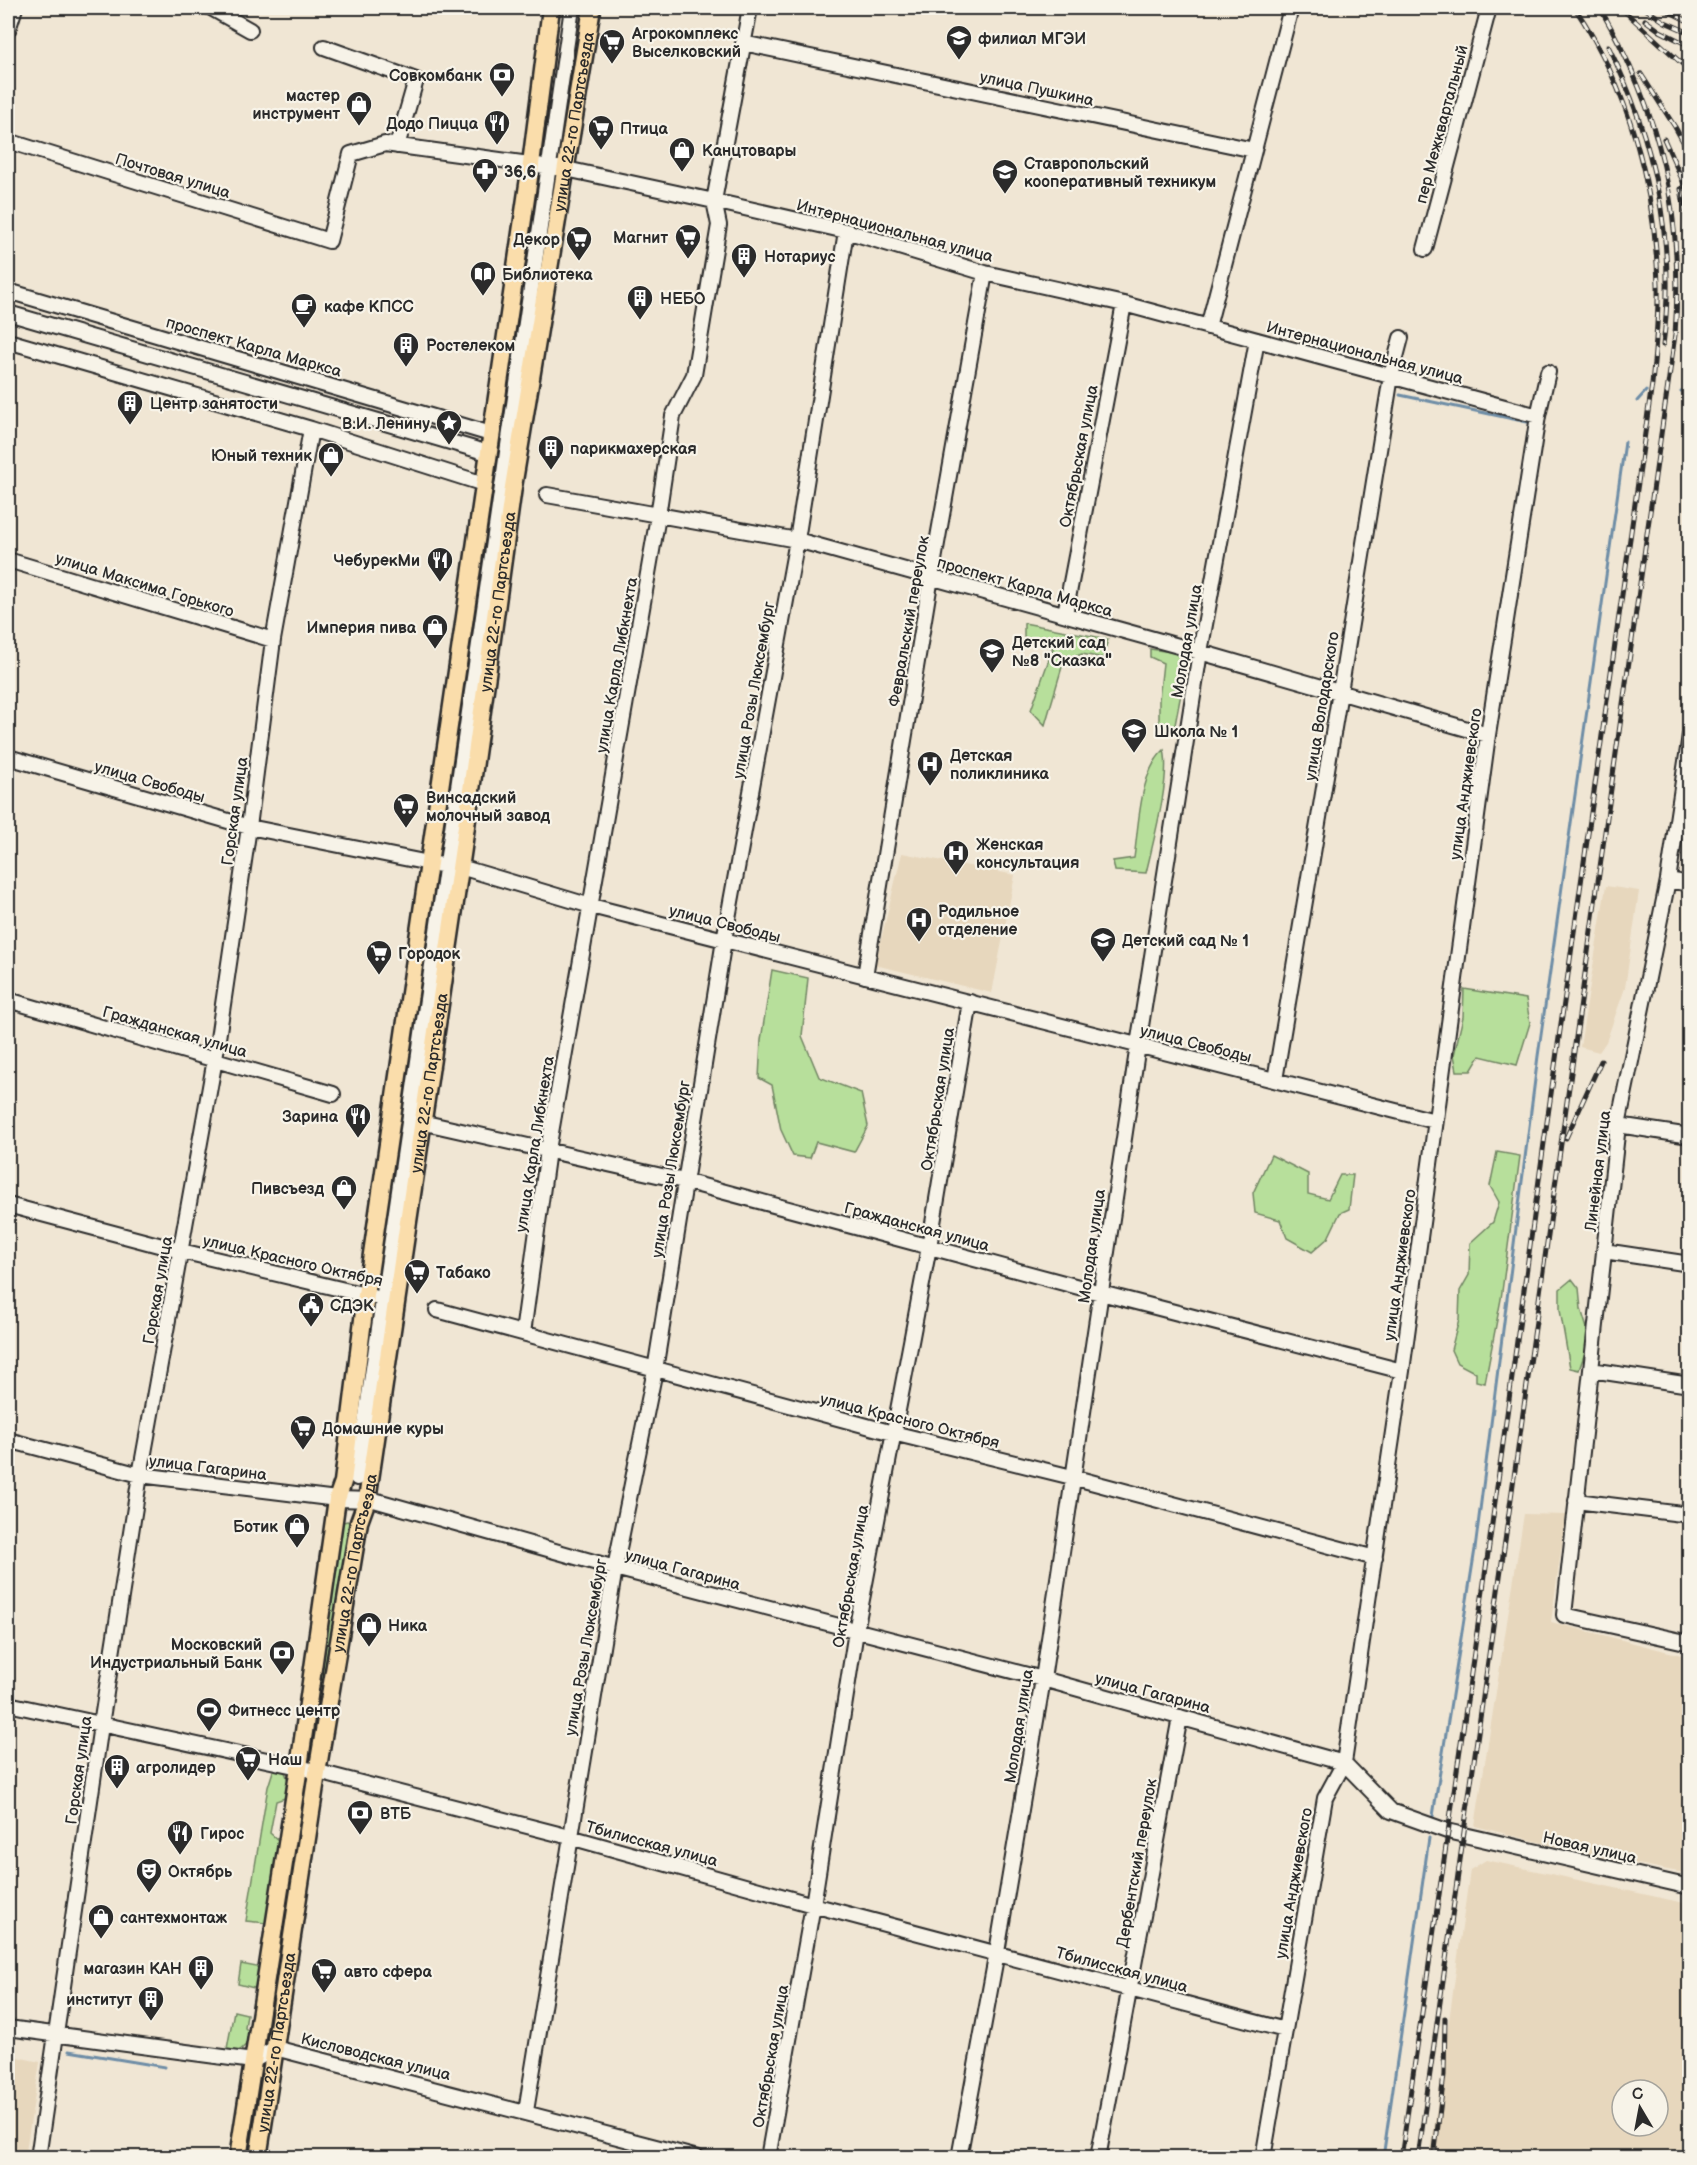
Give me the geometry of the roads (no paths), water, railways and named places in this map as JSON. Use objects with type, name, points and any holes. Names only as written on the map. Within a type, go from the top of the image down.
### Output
[{"type":"main road","name":"улица 22-го Партсъезда","points":[[238,2157],[299,1767],[337,1499],[343,1482],[421,1122],[484,484],[531,164],[551,8]]},
{"type":"main road","name":"улица 22-го Партсъезда","points":[[258,2157],[317,1773],[359,1522],[367,1500],[382,1298],[445,865],[513,487],[592,8]]},
{"type":"street","points":[[8,30],[15,8]]},
{"type":"street","points":[[211,8],[250,30]]},
{"type":"street","points":[[445,865],[572,8]]},
{"type":"street","name":"улица Карла Либкнехта","points":[[523,1333],[548,1150],[658,516],[673,416],[694,375],[719,225],[714,201],[750,8]]},
{"type":"street","points":[[1208,327],[1291,8]]},
{"type":"street","name":"пер Межквартальный","points":[[1425,249],[1489,8]]},
{"type":"street","name":"улица Пушкина","points":[[743,43],[1254,150]]},
{"type":"street","points":[[324,47],[416,80],[397,146]]},
{"type":"street","name":"Почтовая улица","points":[[8,141],[329,241]]},
{"type":"street","name":"Интернациональная улица","points":[[329,241],[351,154],[385,144],[566,169],[846,231],[985,273],[1124,304],[1539,416]]},
{"type":"street","name":"улица Розы Люксембург","points":[[526,2111],[615,1568],[655,1370],[724,940],[797,540],[846,231]]},
{"type":"street","name":"Февральский переулок","points":[[866,976],[985,273]]},
{"type":"street","name":"проспект Карла Маркса","points":[[8,291],[491,434]]},
{"type":"street","name":"Октябрьская улица","points":[[1065,614],[1124,304]]},
{"type":"street","points":[[8,314],[488,453]]},
{"type":"street","name":"улица Володарского","points":[[1275,1080],[1391,376],[1401,338]]},
{"type":"street","name":"Молодая улица","points":[[959,2157],[997,1952],[1043,1679],[1138,1045],[1200,652],[1257,340]]},
{"type":"street","points":[[8,341],[311,429],[484,484]]},
{"type":"street","name":"улица Анджиевского","points":[[1263,2157],[1324,1798],[1344,1763],[1402,1371],[1488,735],[1548,372]]},
{"type":"street","name":"Горская улица","points":[[38,2157],[140,1475],[214,1059],[249,827],[273,640],[311,429]]},
{"type":"street","name":"проспект Карла Маркса","points":[[547,495],[797,540],[1488,735]]},
{"type":"street","name":"улица Максима Горького","points":[[8,560],[273,640]]},
{"type":"street","name":"Линейная улица","points":[[1689,735],[1668,880],[1618,1125],[1564,1615],[1689,1643]]},
{"type":"street","name":"улица Свободы","points":[[8,757],[249,827],[445,865],[591,906],[1436,1121]]},
{"type":"street","points":[[1668,880],[1689,884]]},
{"type":"street","name":"Гражданская улица","points":[[8,1000],[333,1094]]},
{"type":"street","name":"Октябрьская улица","points":[[768,2157],[813,1905],[856,1630],[929,1247],[970,1002]]},
{"type":"street","name":"Гражданская улица","points":[[421,1122],[684,1181],[1402,1371]]},
{"type":"street","points":[[1618,1125],[1689,1136]]},
{"type":"street","name":"улица Красного Октября","points":[[8,1205],[181,1251],[382,1298]]},
{"type":"street","points":[[1604,1251],[1689,1264]]},
{"type":"street","points":[[357,1478],[382,1298]]},
{"type":"street","name":"улица Красного Октября","points":[[438,1310],[893,1433],[1072,1477],[1375,1558]]},
{"type":"street","points":[[1591,1370],[1689,1385]]},
{"type":"street","name":"улица Гагарина","points":[[8,1440],[140,1475],[337,1499],[374,1500],[615,1568],[1043,1679],[1344,1763]]},
{"type":"street","points":[[1576,1501],[1689,1515]]},
{"type":"street","name":"Тбилисская улица","points":[[8,1704],[299,1767],[1285,2030]]},
{"type":"street","name":"Дербентский переулок","points":[[1098,2157],[1180,1717]]},
{"type":"street","name":"Новая улица","points":[[1344,1763],[1391,1811],[1482,1840],[1689,1887]]},
{"type":"street","points":[[8,2028],[253,2061]]},
{"type":"street","name":"Кисловодская улица","points":[[253,2061],[275,2048],[698,2157]]},
{"type":"waterway","points":[[1637,401],[1646,391]]},
{"type":"waterway","points":[[1681,391],[1690,392]]},
{"type":"waterway","points":[[1400,395],[1532,423]]},
{"type":"waterway","points":[[1433,1816],[1475,1549],[1538,1056],[1625,442]]},
{"type":"waterway","points":[[1383,2158],[1429,1838]]},
{"type":"waterway","points":[[69,2051],[165,2067]]},
{"type":"railway","points":[[1401,2158],[1652,384],[1658,296],[1656,247],[1645,175],[1624,105],[1594,39],[1575,8]]},
{"type":"railway","points":[[1418,2158],[1675,335],[1676,247],[1664,166],[1639,87],[1600,8]]},
{"type":"railway","points":[[1621,8],[1690,71]]},
{"type":"railway","points":[[1644,8],[1665,22],[1690,33]]},
{"type":"railway","points":[[1662,8],[1690,22]]},
{"type":"railway","points":[[1682,8],[1690,10]]},
{"type":"railway","points":[[1645,20],[1660,31],[1690,46]]},
{"type":"railway","points":[[1608,46],[1638,117],[1658,192],[1667,268],[1667,307],[1663,345]]},
{"type":"railway","points":[[1641,74],[1690,154]]},
{"type":"railway","points":[[1664,139],[1690,197]]},
{"type":"railway","points":[[1681,189],[1690,233]]},
{"type":"railway","points":[[1566,1138],[1601,1061]]},
{"type":"railway","points":[[1434,2158],[1444,2075],[1445,2018]]},
{"type":"place","name":"филиал МГЭИ","points":[[959,61]]},
{"type":"place","name":"Агрокомплекс Выселковский","points":[[612,65]]},
{"type":"place","name":"Совкомбанк","points":[[502,98]]},
{"type":"place","name":"мастер инструмент","points":[[359,127]]},
{"type":"place","name":"Додо Пицца","points":[[497,146]]},
{"type":"place","name":"Птица","points":[[601,151]]},
{"type":"place","name":"Канцтовары","points":[[682,173]]},
{"type":"place","name":"36,6","points":[[485,194]]},
{"type":"place","name":"Ставропольский кооперативный техникум","points":[[1005,195]]},
{"type":"place","name":"Магнит","points":[[688,260]]},
{"type":"place","name":"Декор","points":[[579,262]]},
{"type":"place","name":"Нотариус","points":[[744,279]]},
{"type":"place","name":"Библиотека","points":[[483,297]]},
{"type":"place","name":"НЕБО","points":[[640,321]]},
{"type":"place","name":"кафе КПСС","points":[[304,329]]},
{"type":"place","name":"Ростелеком","points":[[406,368]]},
{"type":"place","name":"Центр занятости","points":[[130,426]]},
{"type":"place","name":"В.И. Ленину","points":[[449,446]]},
{"type":"place","name":"парикмахерская","points":[[551,471]]},
{"type":"place","name":"Юный техник","points":[[331,478]]},
{"type":"place","name":"ЧебурекМи","points":[[440,583]]},
{"type":"place","name":"Империя пива","points":[[435,650]]},
{"type":"place","name":"Детский сад №8 \"Сказка\"","points":[[992,674]]},
{"type":"place","name":"Школа № 1","points":[[1134,754]]},
{"type":"place","name":"Детская поликлиника","points":[[930,787]]},
{"type":"place","name":"Винсадский молочный завод","points":[[406,829]]},
{"type":"place","name":"Женская консультация","points":[[956,876]]},
{"type":"place","name":"Родильное отделение","points":[[919,943]]},
{"type":"place","name":"Детский сад № 1","points":[[1103,963]]},
{"type":"place","name":"Городок","points":[[379,976]]},
{"type":"place","name":"Зарина","points":[[358,1139]]},
{"type":"place","name":"Пивсъезд","points":[[344,1211]]},
{"type":"place","name":"Табако","points":[[417,1295]]},
{"type":"place","name":"СДЭК","points":[[311,1328]]},
{"type":"place","name":"Домашние куры","points":[[303,1451]]},
{"type":"place","name":"Ботик","points":[[297,1549]]},
{"type":"place","name":"Ника","points":[[369,1648]]},
{"type":"place","name":"Московский Индустриальный Банк","points":[[282,1676]]},
{"type":"place","name":"Фитнесс центр","points":[[209,1733]]},
{"type":"place","name":"Наш","points":[[248,1782]]},
{"type":"place","name":"агролидер","points":[[117,1790]]},
{"type":"place","name":"ВТБ","points":[[360,1836]]},
{"type":"place","name":"Гирос","points":[[180,1856]]},
{"type":"place","name":"Октябрь","points":[[149,1894]]},
{"type":"place","name":"сантехмонтаж","points":[[101,1940]]},
{"type":"place","name":"магазин КАН","points":[[201,1991]]},
{"type":"place","name":"авто сфера","points":[[324,1994]]},
{"type":"place","name":"институт","points":[[151,2022]]}]
